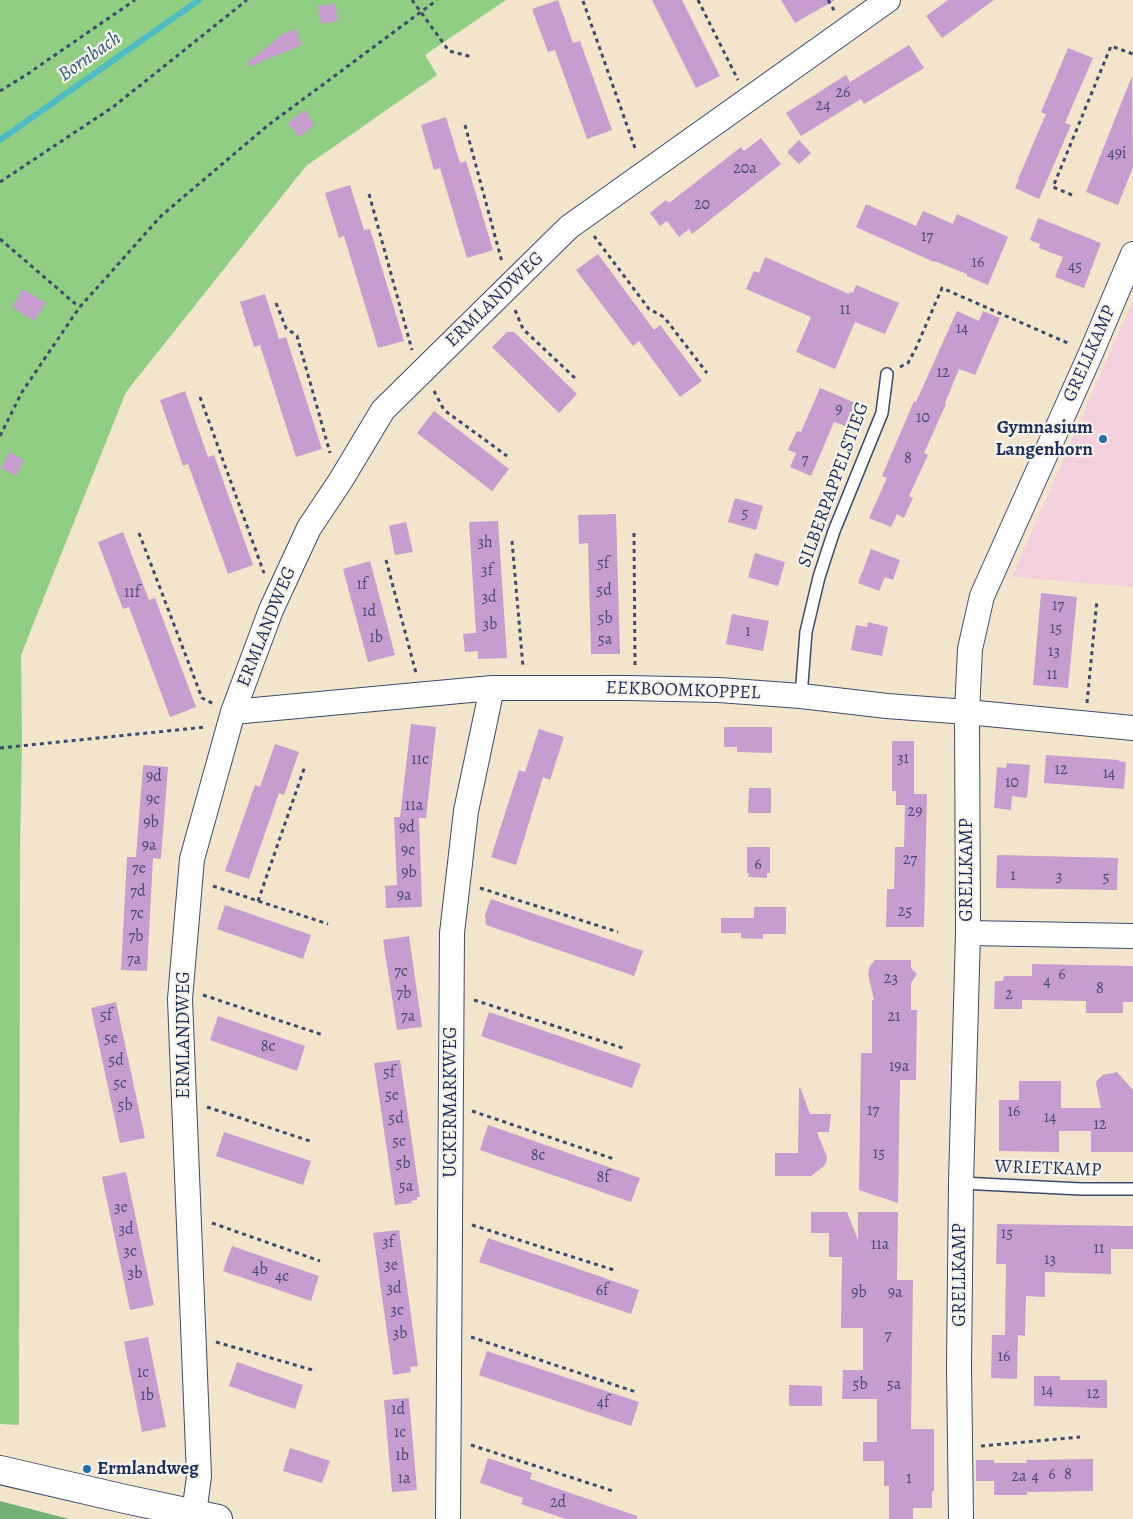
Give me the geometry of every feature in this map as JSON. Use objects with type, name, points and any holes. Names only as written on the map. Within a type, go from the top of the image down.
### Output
[{"type":"main road","points":[[0,1470],[206,1516]]},
{"type":"street","name":"ERMLANDWEG","points":[[206,1516],[199,1476],[180,999],[192,859],[233,712],[276,598],[309,528],[341,480],[383,410],[507,288],[570,227],[888,0]]},
{"type":"street","name":"GRELLKAMP","points":[[962,1519],[960,1366],[961,1183],[968,933],[966,712],[970,648],[982,596],[1091,353],[1133,254]]},
{"type":"street","name":"EEKBOOMKOPPEL","points":[[233,712],[492,688],[627,688],[719,690],[801,696],[886,706],[1133,728]]},
{"type":"street","name":"UCKERMARKWEG","points":[[448,1519],[452,933],[466,811],[492,688]]},
{"type":"street","points":[[968,933],[1133,936]]},
{"type":"lane","name":"SILBERPAPPELSTIEG","points":[[801,696],[806,632],[819,577],[834,531],[882,414],[887,374]]},
{"type":"lane","name":"WRIETKAMP","points":[[961,1183],[1081,1189],[1133,1189]]},
{"type":"path","points":[[0,91],[135,0]]},
{"type":"path","points":[[0,182],[112,106],[247,0]]},
{"type":"path","points":[[412,0],[449,51],[472,57]]},
{"type":"path","points":[[0,436],[22,392],[79,308],[168,209],[266,126],[437,0]]},
{"type":"path","points":[[698,0],[748,100]]},
{"type":"path","points":[[583,1],[644,174]]},
{"type":"path","points":[[1072,195],[1053,187],[1111,46],[1133,54]]},
{"type":"path","points":[[465,125],[507,288],[523,329],[577,380]]},
{"type":"path","points":[[369,194],[421,373],[444,410],[507,456]]},
{"type":"path","points":[[581,219],[650,309],[664,317],[706,373]]},
{"type":"path","points":[[0,239],[79,308]]},
{"type":"path","points":[[887,374],[908,363],[942,288],[1091,353]]},
{"type":"path","points":[[276,303],[286,328],[297,336],[331,455],[341,480]]},
{"type":"path","points":[[200,397],[263,570],[276,598]]},
{"type":"path","points":[[139,533],[202,698],[233,712]]},
{"type":"path","points":[[627,688],[635,670],[634,533]]},
{"type":"path","points":[[512,541],[524,688]]},
{"type":"path","points":[[386,560],[421,694]]},
{"type":"path","points":[[1084,723],[1096,600]]},
{"type":"path","points":[[0,748],[205,728],[233,712]]},
{"type":"path","points":[[258,901],[305,766]]},
{"type":"path","points":[[191,879],[328,924]]},
{"type":"path","points":[[458,881],[618,932]]},
{"type":"path","points":[[181,987],[323,1034]]},
{"type":"path","points":[[452,992],[626,1049]]},
{"type":"path","points":[[184,1099],[313,1142]]},
{"type":"path","points":[[451,1104],[614,1159]]},
{"type":"path","points":[[189,1215],[320,1261]]},
{"type":"path","points":[[450,1218],[617,1271]]},
{"type":"path","points":[[449,1330],[636,1392]]},
{"type":"path","points":[[194,1336],[316,1371]]},
{"type":"path","points":[[449,1438],[613,1491]]},
{"type":"path","points":[[961,1447],[1080,1438]]},
{"type":"shaded area","name":"Gymnasium Langenhorn","points":[[1133,300],[1133,587],[1012,577]]},
{"type":"green space","points":[[0,0],[506,0],[425,55],[437,75],[306,166],[126,392],[21,655],[19,1425],[0,1424]]},
{"type":"green space","points":[[0,1501],[69,1519],[0,1519]]},
{"type":"building","points":[[558,0],[573,43],[580,41],[612,130],[587,139],[555,50],[548,52],[532,9]]},
{"type":"building","points":[[652,0],[682,0],[720,76],[696,88]]},
{"type":"building","points":[[781,0],[835,0],[795,23]]},
{"type":"building","points":[[948,0],[994,0],[942,38],[926,16]]},
{"type":"building","points":[[335,3],[338,21],[321,24],[318,6]]},
{"type":"building","points":[[296,29],[302,45],[249,67],[247,63],[283,34]]},
{"type":"building","points":[[909,45],[924,68],[864,104],[861,99],[801,136],[786,113],[846,75],[850,82]]},
{"type":"building","points":[[1068,48],[1093,58],[1065,123],[1071,125],[1039,199],[1015,188],[1046,114],[1041,112]]},
{"type":"building","points":[[1132,76],[1133,167],[1118,205],[1086,192]]},
{"type":"building","points":[[305,110],[315,125],[299,137],[288,123]]},
{"type":"building","points":[[446,117],[460,163],[466,161],[493,250],[467,258],[440,168],[434,170],[421,125]]},
{"type":"building","points":[[761,138],[781,164],[692,234],[689,229],[679,237],[667,221],[660,226],[650,213],[666,200],[669,203],[741,147],[744,151]]},
{"type":"building","points":[[799,140],[811,153],[799,164],[787,152]]},
{"type":"building","points":[[350,185],[364,230],[370,229],[404,341],[378,348],[344,236],[339,238],[325,193]]},
{"type":"building","points":[[866,204],[916,226],[923,211],[953,224],[957,214],[1008,237],[988,285],[967,276],[967,274],[934,262],[856,227]]},
{"type":"building","points":[[1038,218],[1101,243],[1084,288],[1055,277],[1063,257],[1039,248],[1040,244],[1030,240]]},
{"type":"building","points":[[598,254],[654,330],[660,325],[702,381],[680,397],[639,341],[633,346],[576,270]]},
{"type":"building","points":[[765,257],[849,294],[850,292],[853,293],[856,285],[899,303],[885,334],[855,322],[835,369],[796,352],[811,317],[746,289],[754,271],[759,273]]},
{"type":"building","points":[[23,289],[46,303],[34,321],[12,307]]},
{"type":"building","points":[[265,294],[279,339],[286,337],[322,449],[296,457],[260,345],[254,347],[240,302]]},
{"type":"building","points":[[957,311],[979,321],[983,311],[1000,318],[975,375],[959,369],[924,453],[928,455],[909,496],[913,498],[904,518],[897,514],[891,527],[869,518],[887,478],[882,476],[914,401],[916,402]]},
{"type":"building","points":[[507,332],[514,332],[577,394],[559,413],[492,347]]},
{"type":"building","points":[[820,388],[858,404],[848,427],[834,422],[811,476],[790,467],[796,453],[788,450],[797,431],[801,432]]},
{"type":"building","points":[[185,391],[208,457],[214,455],[253,565],[228,574],[188,464],[183,466],[160,400]]},
{"type":"building","points":[[434,411],[509,469],[492,491],[417,433]]},
{"type":"building","points":[[9,452],[24,460],[16,476],[1,468]]},
{"type":"building","points":[[735,498],[763,506],[756,530],[728,522]]},
{"type":"building","points":[[616,514],[620,654],[591,654],[588,543],[579,544],[578,515]]},
{"type":"building","points":[[498,521],[507,658],[478,659],[478,651],[465,652],[463,634],[476,633],[469,522]]},
{"type":"building","points":[[406,522],[413,552],[395,555],[389,526]]},
{"type":"building","points":[[123,532],[149,600],[155,598],[196,707],[170,717],[129,607],[123,609],[98,542]]},
{"type":"building","points":[[871,549],[900,560],[893,580],[885,577],[879,591],[858,583]]},
{"type":"building","points":[[755,553],[785,562],[778,586],[748,577]]},
{"type":"building","points":[[370,561],[395,655],[368,662],[343,569]]},
{"type":"building","points":[[1041,593],[1077,597],[1068,688],[1033,685]]},
{"type":"building","points":[[732,614],[769,621],[763,651],[726,644]]},
{"type":"building","points":[[868,622],[888,627],[882,656],[851,650],[856,625],[867,627]]},
{"type":"building","points":[[411,724],[436,727],[426,818],[419,818],[422,907],[386,908],[385,886],[397,885],[394,817],[400,817]]},
{"type":"building","points":[[724,727],[772,727],[772,753],[737,752],[737,747],[724,747]]},
{"type":"building","points":[[539,729],[564,737],[550,780],[543,777],[516,865],[491,857],[519,770],[525,772]]},
{"type":"building","points":[[892,741],[914,741],[914,794],[927,794],[924,927],[886,927],[887,889],[894,889],[895,847],[904,847],[905,805],[896,805],[896,791],[892,791]]},
{"type":"building","points":[[275,744],[299,752],[284,795],[279,793],[249,879],[225,871],[255,785],[260,787]]},
{"type":"building","points":[[1046,755],[1126,762],[1124,789],[1044,783]]},
{"type":"building","points":[[1007,763],[1030,765],[1027,798],[1012,796],[1011,810],[994,808],[997,767],[1006,768]]},
{"type":"building","points":[[143,765],[168,767],[161,859],[153,858],[147,971],[121,970],[127,857],[136,857]]},
{"type":"building","points":[[749,788],[771,788],[771,813],[748,813]]},
{"type":"building","points":[[747,847],[770,847],[770,873],[767,873],[767,878],[748,877]]},
{"type":"building","points":[[997,855],[1118,858],[1117,890],[996,888]]},
{"type":"building","points":[[491,899],[643,951],[634,976],[486,925],[485,915]]},
{"type":"building","points":[[225,905],[311,935],[303,959],[217,929]]},
{"type":"building","points":[[754,907],[786,907],[786,934],[763,934],[763,939],[741,938],[741,933],[721,933],[721,918],[754,918]]},
{"type":"building","points":[[409,936],[422,1027],[397,1030],[383,940]]},
{"type":"building","points":[[875,960],[911,960],[911,968],[917,974],[911,983],[911,1010],[917,1010],[916,1080],[900,1080],[898,1203],[859,1190],[861,1053],[872,1053],[872,1000],[874,1000],[868,974],[870,966]]},
{"type":"building","points":[[1032,964],[1133,966],[1133,1002],[1123,1002],[1123,1013],[1086,1013],[1086,1001],[1022,1000],[1022,1009],[994,1009],[995,981],[1003,981],[1004,976],[1032,976]]},
{"type":"building","points":[[116,1002],[145,1138],[120,1143],[91,1008]]},
{"type":"building","points":[[489,1012],[641,1064],[632,1088],[481,1036]]},
{"type":"building","points":[[218,1016],[305,1046],[297,1071],[210,1040]]},
{"type":"building","points":[[400,1060],[420,1197],[417,1197],[417,1200],[411,1201],[412,1203],[395,1205],[374,1063]]},
{"type":"building","points":[[1117,1072],[1133,1090],[1133,1152],[1091,1152],[1091,1131],[1059,1131],[1059,1152],[999,1151],[999,1100],[1019,1100],[1019,1081],[1061,1081],[1061,1108],[1101,1108],[1096,1084],[1097,1080],[1103,1075]]},
{"type":"building","points":[[800,1087],[810,1114],[831,1114],[829,1132],[817,1132],[827,1157],[826,1162],[824,1166],[811,1176],[775,1176],[775,1153],[798,1153]]},
{"type":"building","points":[[488,1125],[640,1178],[631,1202],[480,1150]]},
{"type":"building","points":[[224,1132],[311,1161],[303,1185],[216,1156]]},
{"type":"building","points":[[126,1172],[154,1305],[130,1310],[102,1177]]},
{"type":"building","points":[[811,1212],[847,1212],[858,1240],[858,1212],[898,1212],[897,1280],[913,1280],[911,1429],[934,1429],[934,1491],[932,1491],[932,1508],[913,1508],[913,1519],[889,1519],[889,1486],[884,1486],[884,1461],[863,1461],[863,1442],[877,1442],[877,1399],[842,1399],[843,1370],[863,1370],[863,1328],[841,1328],[842,1257],[829,1257],[829,1233],[811,1233]]},
{"type":"building","points":[[997,1224],[1133,1226],[1133,1249],[1111,1249],[1111,1274],[1045,1272],[1045,1297],[1026,1296],[1025,1336],[1018,1335],[1017,1379],[991,1378],[992,1335],[1005,1335],[1006,1264],[996,1264]]},
{"type":"building","points":[[399,1230],[418,1366],[410,1367],[411,1372],[393,1375],[373,1233]]},
{"type":"building","points":[[488,1238],[639,1290],[631,1314],[479,1262]]},
{"type":"building","points":[[232,1246],[319,1276],[311,1301],[223,1271]]},
{"type":"building","points":[[148,1337],[166,1427],[142,1432],[124,1342]]},
{"type":"building","points":[[487,1351],[639,1402],[631,1426],[479,1375]]},
{"type":"building","points":[[237,1362],[303,1385],[295,1409],[229,1386]]},
{"type":"building","points":[[1034,1376],[1060,1376],[1060,1380],[1107,1380],[1107,1408],[1034,1406]]},
{"type":"building","points":[[789,1385],[822,1386],[822,1406],[789,1406]]},
{"type":"building","points":[[409,1398],[417,1490],[392,1492],[384,1400]]},
{"type":"building","points":[[290,1448],[330,1461],[322,1483],[283,1471]]},
{"type":"building","points":[[488,1458],[532,1473],[530,1479],[637,1516],[637,1519],[566,1519],[521,1504],[523,1498],[480,1483]]},
{"type":"building","points":[[1093,1459],[1093,1491],[1027,1492],[1027,1495],[994,1495],[994,1481],[976,1481],[976,1460],[994,1460],[994,1463],[1027,1463],[1026,1460]]},
{"type":"waterway","name":"Bornbach","points":[[0,140],[199,0]]},
{"type":"place","name":"Gymnasium Langenhorn","points":[[1103,439]]},
{"type":"place","name":"Ermlandweg","points":[[87,1469]]}]
